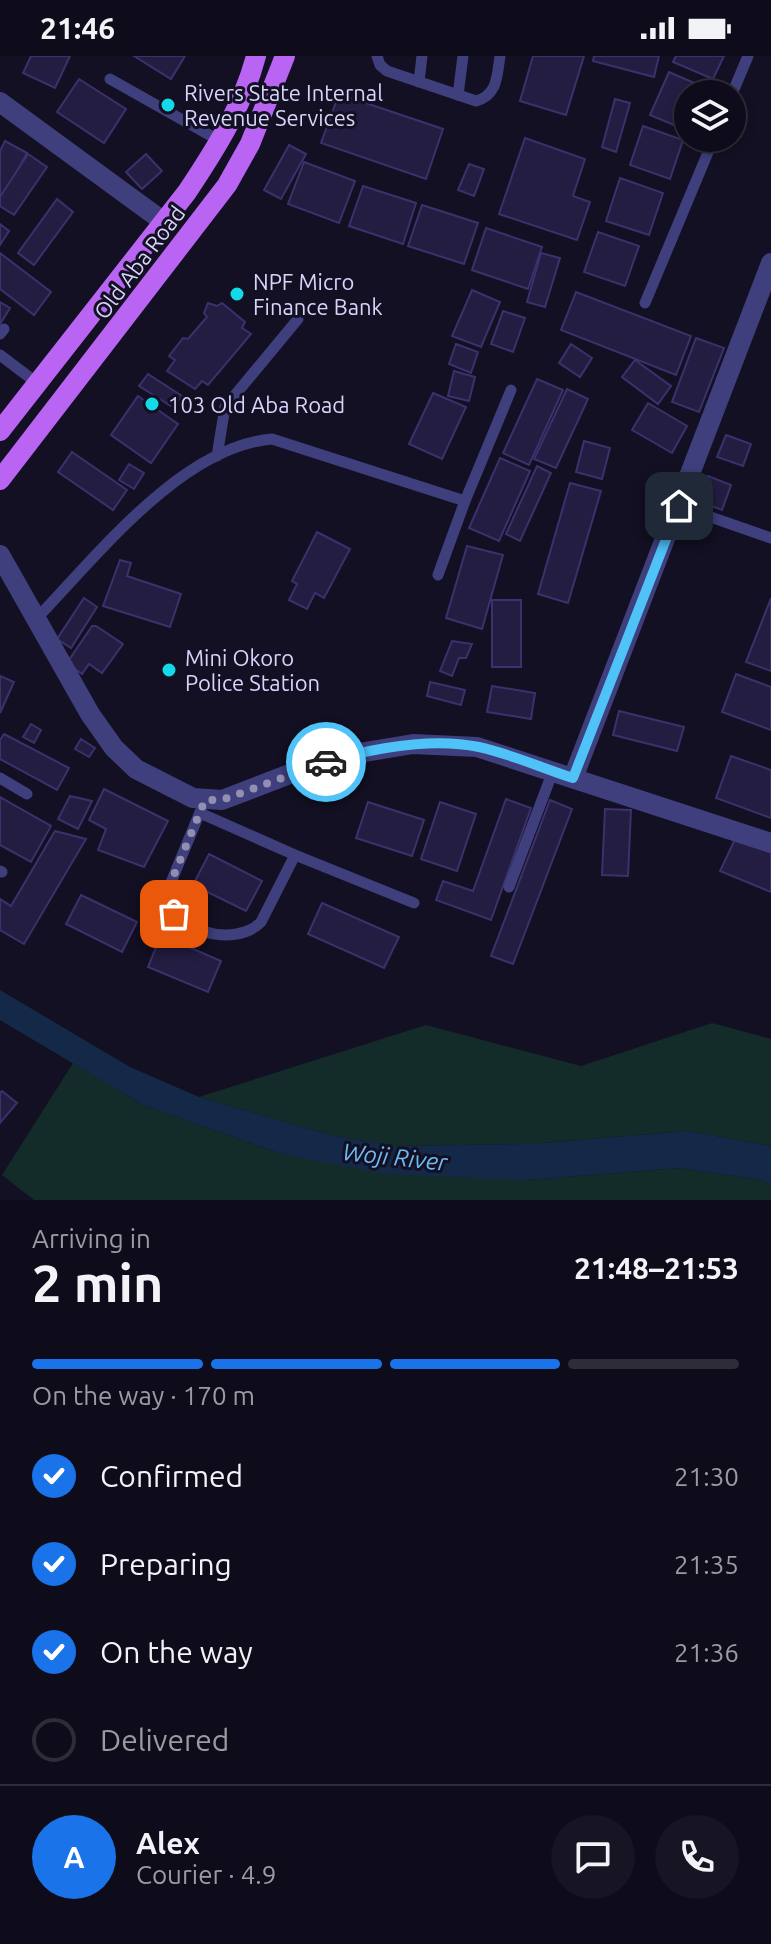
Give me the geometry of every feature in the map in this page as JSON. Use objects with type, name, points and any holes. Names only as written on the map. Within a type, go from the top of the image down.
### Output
[{"type":"main road","name":"Old Aba Road","points":[[0,431],[187,192],[220,141],[251,75],[256,56]]},
{"type":"main road","name":"Old Aba Road","points":[[0,480],[227,185],[250,144],[285,56]]},
{"type":"street","points":[[0,102],[164,222]]},
{"type":"street","points":[[573,778],[771,263]]},
{"type":"street","points":[[0,555],[90,714],[114,748],[136,769],[193,798],[203,807],[308,767],[346,756],[413,744],[477,747],[771,843]]},
{"type":"lane","points":[[377,56],[380,65],[387,71],[476,101],[486,98],[493,91],[500,56]]},
{"type":"lane","points":[[419,82],[422,56]]},
{"type":"lane","points":[[458,95],[463,56]]},
{"type":"lane","points":[[738,80],[748,56]]},
{"type":"lane","points":[[110,79],[220,141]]},
{"type":"lane","points":[[645,303],[708,152]]},
{"type":"lane","points":[[217,456],[225,407],[298,319]]},
{"type":"lane","points":[[0,355],[37,383]]},
{"type":"lane","points":[[438,575],[511,390]]},
{"type":"lane","points":[[36,619],[161,490],[242,444],[272,439],[465,501]]},
{"type":"lane","points":[[679,506],[771,538]]},
{"type":"lane","points":[[509,887],[553,771]]},
{"type":"lane","points":[[0,778],[27,794]]},
{"type":"lane","points":[[295,855],[255,929],[222,934],[188,924],[174,914],[168,897],[169,887],[203,807],[295,855],[414,903]]},
{"type":"green space","points":[[712,1023],[771,1039],[771,1146],[688,1131],[531,1144],[395,1146],[334,1136],[199,1097],[426,1025],[581,1066]]},
{"type":"green space","points":[[73,1063],[143,1105],[282,1154],[527,1180],[679,1168],[762,1180],[771,1185],[771,1200],[34,1200],[2,1175]]},
{"type":"water","name":"Woji River","points":[[0,990],[130,1067],[199,1097],[334,1136],[395,1146],[531,1144],[688,1131],[771,1146],[771,1185],[762,1180],[679,1168],[527,1180],[384,1174],[282,1154],[143,1105],[0,1020]]},
{"type":"building","points":[[31,56],[70,56],[55,88],[23,73]]},
{"type":"building","points":[[134,56],[185,56],[171,79]]},
{"type":"building","points":[[533,56],[584,56],[566,115],[520,101]]},
{"type":"building","points":[[594,56],[659,56],[654,77],[593,61]]},
{"type":"building","points":[[676,56],[724,56],[713,79],[673,62]]},
{"type":"building","points":[[669,72],[688,80],[674,80],[674,125],[650,115]]},
{"type":"building","points":[[79,79],[126,109],[104,143],[57,112]]},
{"type":"building","points":[[339,94],[443,129],[426,179],[321,143]]},
{"type":"building","points":[[615,99],[630,103],[616,152],[602,147]]},
{"type":"building","points":[[643,126],[674,137],[674,152],[679,152],[670,179],[630,165]]},
{"type":"building","points":[[525,138],[585,159],[573,196],[590,202],[577,240],[499,214]]},
{"type":"building","points":[[5,141],[27,153],[0,202],[0,151]]},
{"type":"building","points":[[289,145],[306,154],[281,199],[264,190]]},
{"type":"building","points":[[28,154],[47,167],[14,215],[0,206],[0,197]]},
{"type":"building","points":[[146,154],[162,171],[142,189],[126,172]]},
{"type":"building","points":[[304,162],[355,181],[339,223],[288,204]]},
{"type":"building","points":[[469,164],[484,169],[474,196],[458,190]]},
{"type":"building","points":[[620,178],[663,193],[649,235],[606,221]]},
{"type":"building","points":[[363,186],[416,203],[403,244],[349,226]]},
{"type":"building","points":[[57,199],[73,212],[34,265],[18,253]]},
{"type":"building","points":[[422,205],[478,223],[464,264],[408,246]]},
{"type":"building","points":[[0,224],[9,231],[0,245]]},
{"type":"building","points":[[486,228],[542,247],[528,289],[472,270]]},
{"type":"building","points":[[598,232],[639,246],[625,286],[584,272]]},
{"type":"building","points":[[0,253],[51,292],[34,315],[0,289]]},
{"type":"building","points":[[541,253],[560,258],[545,307],[527,302]]},
{"type":"building","points":[[472,290],[500,302],[481,347],[452,336]]},
{"type":"building","points":[[576,292],[691,336],[676,375],[561,330]]},
{"type":"building","points":[[0,302],[10,308],[0,324]]},
{"type":"building","points":[[208,303],[217,306],[222,303],[245,322],[242,328],[251,334],[208,385],[202,381],[195,389],[167,371],[175,360],[169,356],[183,338],[188,339],[207,317],[204,313]]},
{"type":"building","points":[[503,311],[525,318],[513,352],[491,344]]},
{"type":"building","points":[[696,338],[724,348],[699,412],[672,402]]},
{"type":"building","points":[[456,344],[478,352],[471,373],[449,364]]},
{"type":"building","points":[[571,344],[592,358],[580,377],[559,363]]},
{"type":"building","points":[[635,360],[671,386],[658,404],[622,377]]},
{"type":"building","points":[[454,371],[475,377],[469,401],[448,396]]},
{"type":"building","points":[[148,374],[182,396],[174,408],[139,386]]},
{"type":"building","points":[[537,379],[563,390],[529,465],[503,453]]},
{"type":"building","points":[[567,389],[588,399],[556,468],[534,459]]},
{"type":"building","points":[[433,393],[466,407],[442,459],[409,444]]},
{"type":"building","points":[[138,396],[178,424],[151,463],[111,435]]},
{"type":"building","points":[[648,403],[687,426],[672,453],[632,430]]},
{"type":"building","points":[[726,435],[751,444],[743,466],[717,457]]},
{"type":"building","points":[[584,441],[610,448],[602,479],[576,472]]},
{"type":"building","points":[[72,452],[127,490],[113,510],[58,472]]},
{"type":"building","points":[[500,458],[530,471],[499,541],[469,528]]},
{"type":"building","points":[[129,464],[144,473],[134,489],[119,480]]},
{"type":"building","points":[[537,466],[551,473],[520,541],[506,534]]},
{"type":"building","points":[[708,476],[731,485],[722,510],[698,501]]},
{"type":"building","points":[[570,483],[601,491],[568,603],[538,594]]},
{"type":"building","points":[[317,532],[350,549],[324,598],[315,593],[307,609],[289,600],[297,584],[292,581]]},
{"type":"building","points":[[467,546],[503,555],[482,629],[446,618]]},
{"type":"building","points":[[120,560],[131,563],[127,576],[181,594],[170,627],[103,606]]},
{"type":"building","points":[[84,598],[97,607],[71,648],[57,639]]},
{"type":"building","points":[[771,598],[771,671],[746,662]]},
{"type":"building","points":[[492,600],[521,600],[521,667],[492,667]]},
{"type":"building","points":[[92,626],[123,644],[102,673],[89,664],[82,674],[67,663]]},
{"type":"building","points":[[452,641],[472,644],[466,658],[459,658],[452,676],[440,671]]},
{"type":"building","points":[[736,674],[771,687],[771,730],[722,712]]},
{"type":"building","points":[[0,676],[14,682],[0,713]]},
{"type":"building","points":[[430,682],[465,690],[461,705],[427,696]]},
{"type":"building","points":[[492,686],[535,693],[531,719],[487,712]]},
{"type":"building","points":[[619,711],[684,727],[677,751],[613,735]]},
{"type":"building","points":[[31,724],[41,730],[34,743],[23,737]]},
{"type":"building","points":[[4,734],[69,768],[57,790],[0,759],[0,740]]},
{"type":"building","points":[[81,739],[95,748],[89,757],[75,749]]},
{"type":"building","points":[[731,756],[771,770],[771,818],[716,798]]},
{"type":"building","points":[[104,789],[168,821],[144,867],[98,850],[106,829],[89,820]]},
{"type":"building","points":[[70,796],[92,801],[78,829],[58,819]]},
{"type":"building","points":[[0,797],[51,826],[31,862],[0,845]]},
{"type":"building","points":[[506,799],[531,808],[491,920],[436,900],[443,881],[473,891]]},
{"type":"building","points":[[550,800],[572,809],[513,964],[491,956]]},
{"type":"building","points":[[368,802],[424,820],[412,856],[356,838]]},
{"type":"building","points":[[440,802],[476,814],[457,871],[421,859]]},
{"type":"building","points":[[605,809],[631,810],[628,876],[602,875]]},
{"type":"building","points":[[55,831],[86,839],[24,944],[0,930],[0,899],[11,906]]},
{"type":"building","points":[[737,835],[771,848],[771,892],[720,871]]},
{"type":"building","points":[[209,854],[262,881],[246,911],[193,885]]},
{"type":"building","points":[[81,895],[137,922],[122,952],[66,924]]},
{"type":"building","points":[[322,903],[399,937],[384,968],[308,934]]},
{"type":"building","points":[[161,935],[221,961],[208,992],[148,967]]},
{"type":"building","points":[[2,1091],[17,1103],[0,1123],[0,1093]]},
{"type":"way so far","points":[[174,914],[168,897],[169,887],[205,800],[222,800],[326,762]]},
{"type":"place","name":"Rivers State Internal Revenue Services","points":[[168,105]]},
{"type":"place","name":"NPF Micro Finance Bank","points":[[237,294]]},
{"type":"place","name":"103 Old Aba Road","points":[[152,404]]},
{"type":"place","name":"Mini Okoro Police Station","points":[[169,670]]},
{"type":"route","points":[[326,762],[413,744],[477,747],[573,778],[679,506]]}]
